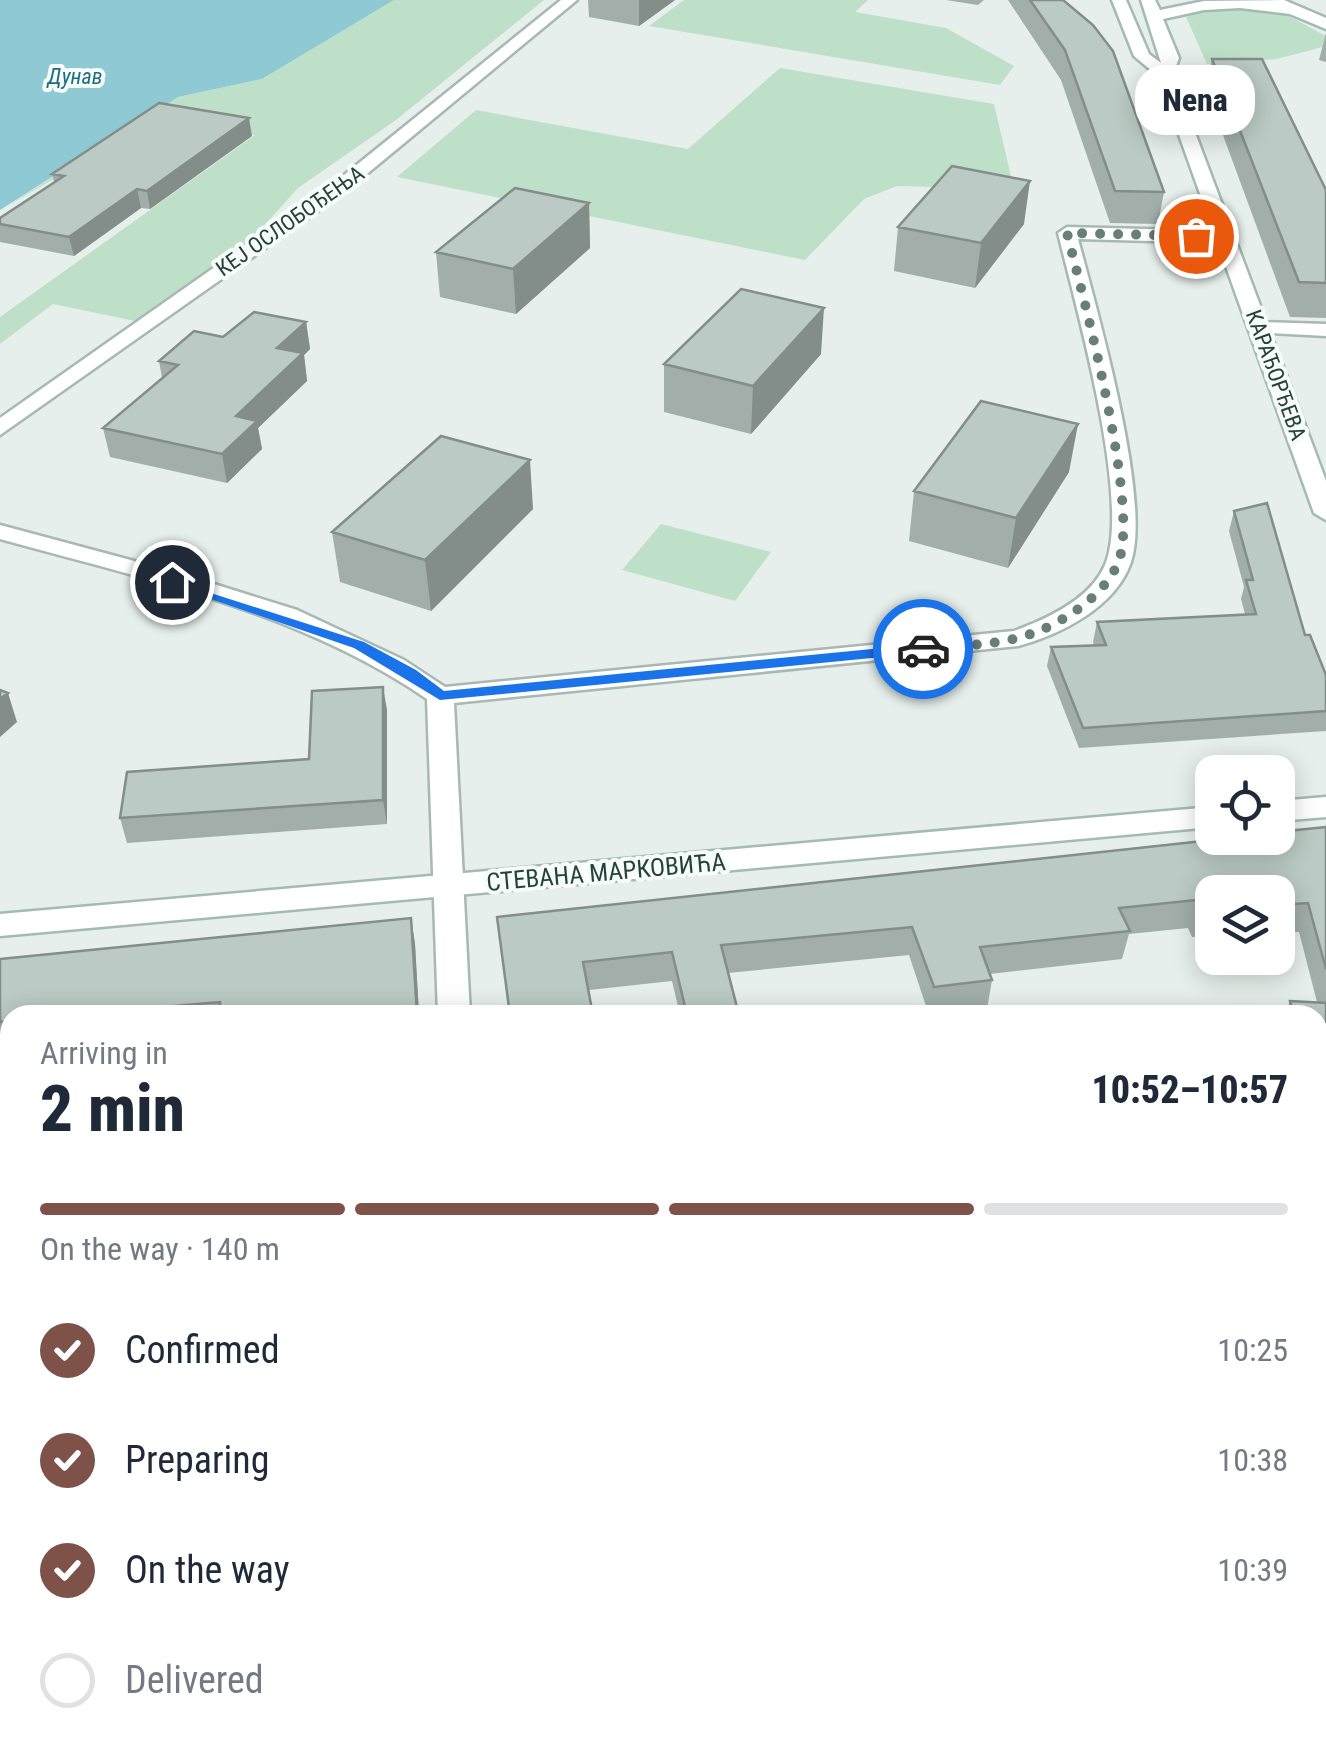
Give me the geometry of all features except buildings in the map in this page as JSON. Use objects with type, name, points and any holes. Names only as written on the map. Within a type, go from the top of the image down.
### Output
[{"type":"street","name":"КЕЈ ОСЛОБОЂЕЊА","points":[[0,428],[368,166],[570,0]]},
{"type":"street","points":[[1119,0],[1142,56],[1165,74],[1171,58],[1148,0]]},
{"type":"street","points":[[1271,0],[1326,24]]},
{"type":"street","points":[[1152,18],[1203,3],[1294,10]]},
{"type":"street","name":"КАРАЂОРЂЕВА","points":[[1165,74],[1326,514]]},
{"type":"street","points":[[0,532],[287,618],[390,660],[440,696],[1018,638],[1060,620],[1106,582],[1119,562],[1122,542],[1113,442],[1067,233],[1224,236]]},
{"type":"street","points":[[1260,328],[1326,330]]},
{"type":"street","points":[[440,696],[445,887],[453,1005]]},
{"type":"street","points":[[1295,809],[1326,806]]},
{"type":"street","name":"СТЕВАНА МАРКОВИЋА","points":[[0,925],[1195,819]]},
{"type":"green space","points":[[394,0],[544,0],[396,120],[298,188],[250,241],[135,321],[53,304],[0,344],[0,317],[255,135],[160,117],[6,207],[178,97],[262,79]]},
{"type":"green space","points":[[684,0],[868,0],[855,12],[946,28],[1014,66],[1000,85],[649,26]]},
{"type":"green space","points":[[1202,10],[1285,14],[1326,36],[1326,46],[1277,59],[1207,64],[1186,17]]},
{"type":"green space","points":[[780,68],[994,104],[1014,189],[897,186],[864,199],[805,260],[397,177],[476,110],[688,149]]},
{"type":"green space","points":[[661,524],[771,552],[735,601],[622,570]]},
{"type":"water","name":"Дунав","points":[[0,0],[394,0],[262,79],[178,97],[0,210]]},
{"type":"way so far","points":[[923,649],[1018,638],[1038,632],[1087,602],[1106,582],[1121,552],[1120,485],[1095,348],[1067,233],[1196,236]]},
{"type":"place","name":"Nena","points":[[1196,236]]},
{"type":"route","points":[[172,582],[359,645],[411,673],[440,696],[923,649]]}]
